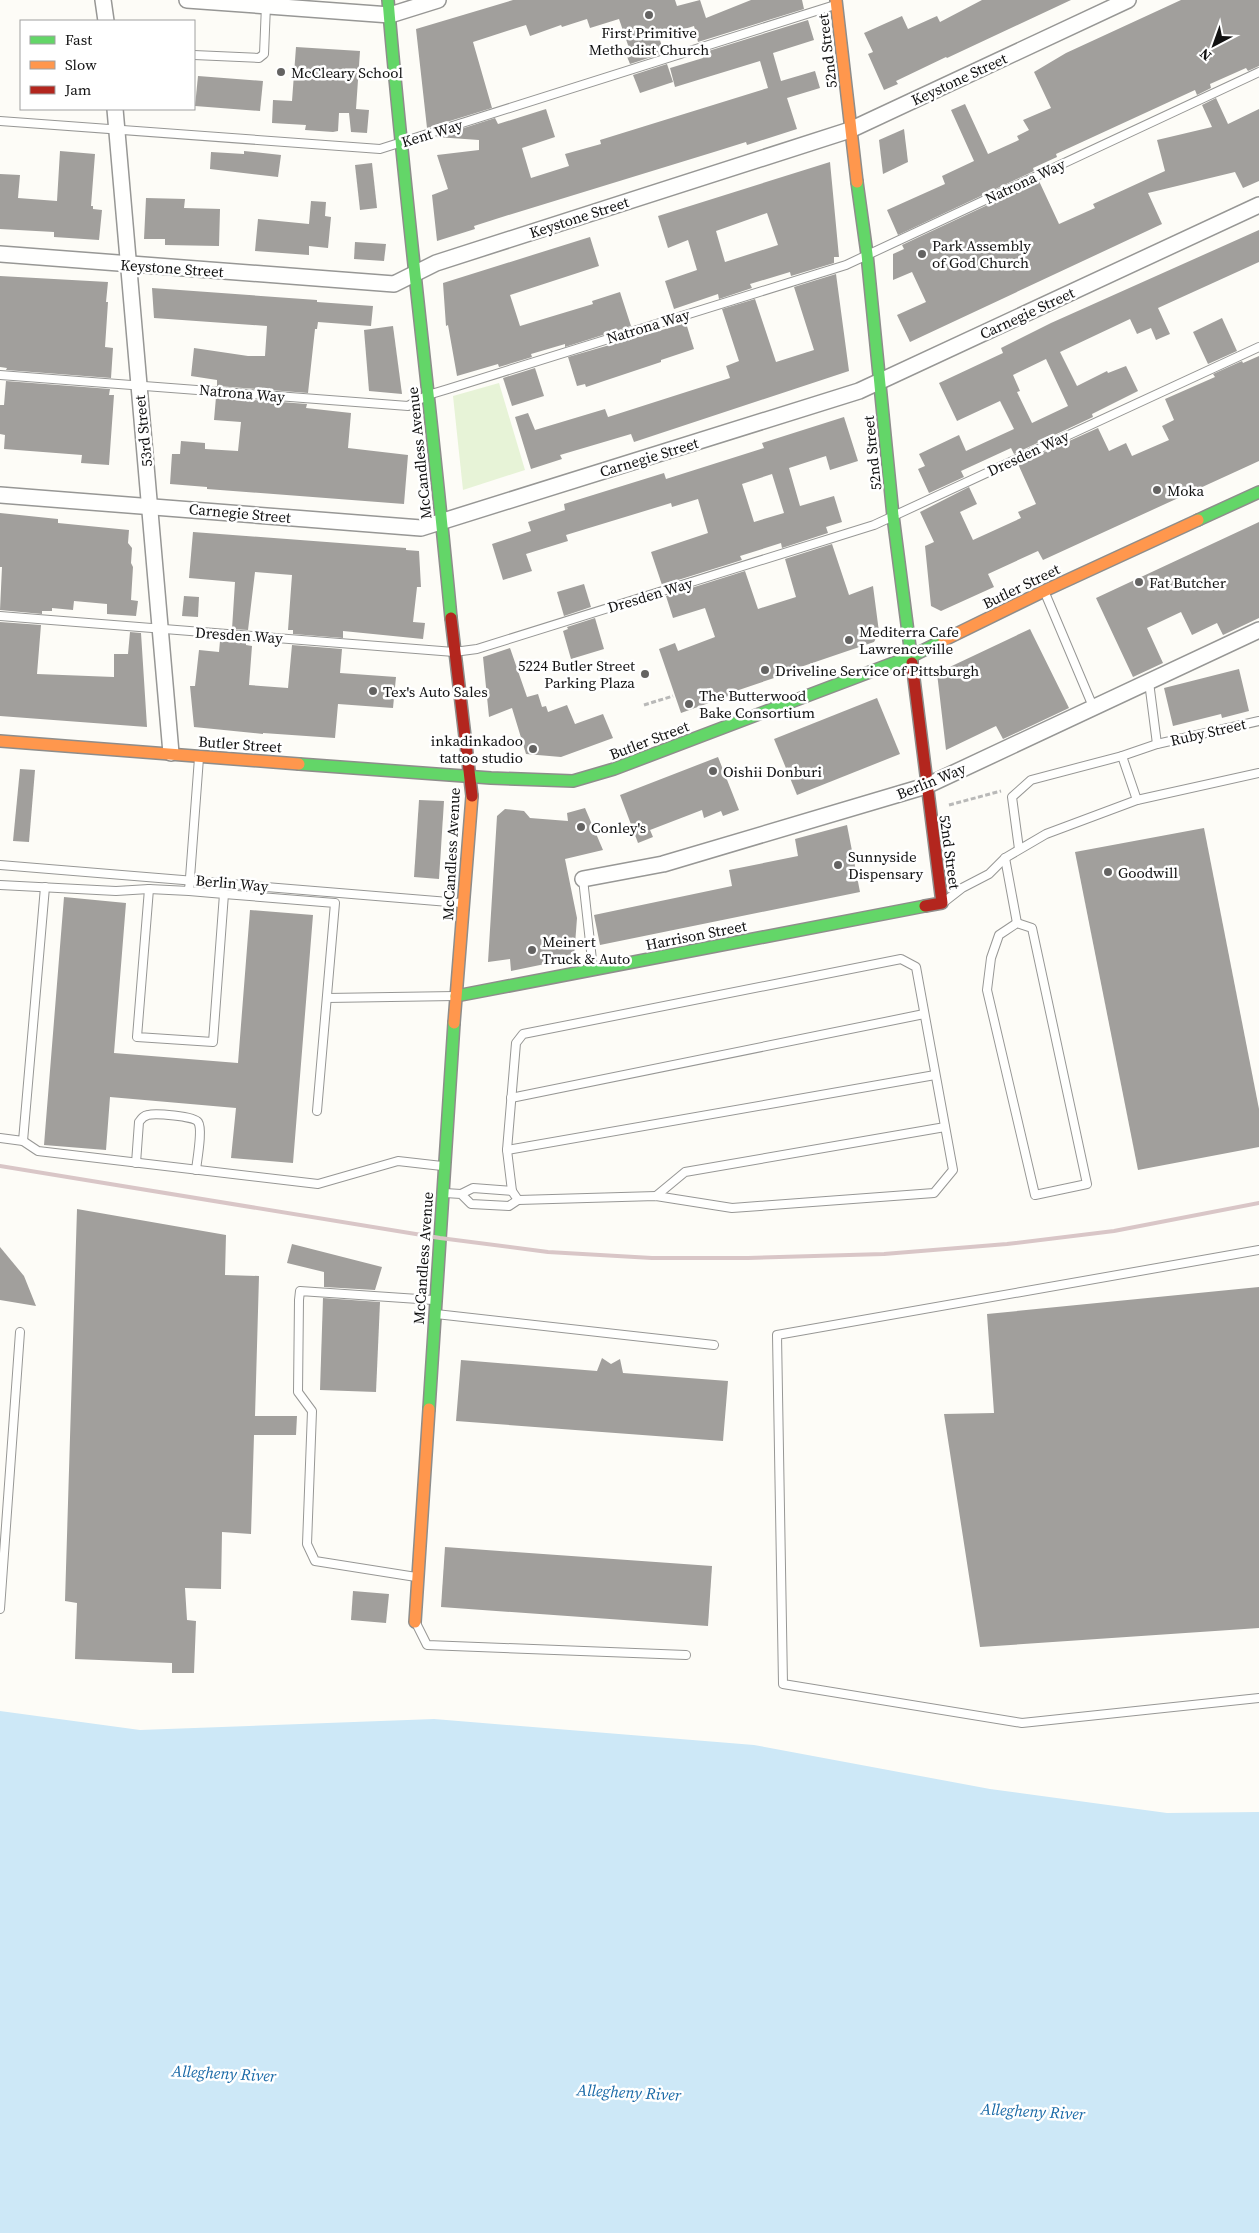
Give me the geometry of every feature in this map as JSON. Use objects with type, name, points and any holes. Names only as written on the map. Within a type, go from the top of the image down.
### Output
[{"type":"street","points":[[103,0],[106,20]]},
{"type":"street","points":[[186,0],[266,5],[389,8],[438,0]]},
{"type":"street","name":"Keystone Street","points":[[0,254],[394,284],[445,260],[850,130],[1128,0]]},
{"type":"street","name":"52nd Street","points":[[840,1],[850,130],[867,254],[893,516],[942,903]]},
{"type":"street","name":"McCandless Avenue","points":[[389,8],[400,143],[442,522],[454,652],[472,799],[444,1166],[415,1622]]},
{"type":"street","name":"53rd Street","points":[[115,110],[171,753]]},
{"type":"street","name":"Carnegie Street","points":[[0,494],[421,528],[859,391],[1259,205]]},
{"type":"street","name":"Butler Street","points":[[0,741],[470,777],[573,781],[614,769],[912,656],[1044,591],[1259,492]]},
{"type":"street","name":"Berlin Way","points":[[583,879],[663,864],[926,786],[1259,630]]},
{"type":"street","name":"Harrison Street","points":[[456,996],[942,903]]},
{"type":"lane","name":"Kent Way","points":[[0,121],[380,149],[840,1]]},
{"type":"lane","points":[[195,55],[259,58],[264,54],[266,5]]},
{"type":"lane","name":"Natrona Way","points":[[0,374],[408,406],[428,396],[846,265],[1259,72]]},
{"type":"lane","name":"Dresden Way","points":[[0,616],[454,652],[477,649],[864,528],[1259,347]]},
{"type":"lane","points":[[1044,591],[1094,708]]},
{"type":"lane","points":[[1149,682],[1157,744]]},
{"type":"lane","name":"Ruby Street","points":[[1019,849],[1012,797],[1031,780],[1122,756],[1157,744],[1259,721]]},
{"type":"lane","points":[[189,891],[199,756]]},
{"type":"lane","points":[[1122,756],[1137,800]]},
{"type":"lane","points":[[942,903],[962,888],[989,874],[1005,858],[1046,834],[1137,800],[1259,773]]},
{"type":"lane","points":[[1005,858],[1017,923]]},
{"type":"lane","name":"Berlin Way","points":[[0,865],[463,903]]},
{"type":"lane","points":[[583,879],[593,970]]},
{"type":"lane","points":[[0,885],[116,891],[148,889],[189,891],[335,903],[317,1111]]},
{"type":"lane","points":[[23,1141],[45,887]]},
{"type":"lane","points":[[148,889],[137,1037],[213,1042],[224,894]]},
{"type":"lane","points":[[1017,923],[1032,928],[1087,1184],[1035,1195],[986,990],[991,958],[999,935],[1017,923]]},
{"type":"lane","points":[[461,1194],[471,1204],[509,1206],[518,1200],[656,1196],[732,1208],[934,1193],[953,1170],[916,967],[901,959],[524,1034],[516,1043],[507,1150],[512,1192],[518,1200]]},
{"type":"lane","points":[[327,998],[456,996]]},
{"type":"lane","points":[[511,1098],[924,1014]]},
{"type":"lane","points":[[507,1150],[935,1075]]},
{"type":"lane","points":[[136,1163],[139,1122],[143,1117],[150,1114],[192,1118],[198,1122],[200,1129],[196,1170]]},
{"type":"lane","points":[[656,1196],[685,1172],[945,1127]]},
{"type":"lane","points":[[0,1138],[23,1141],[38,1151],[318,1184],[398,1161],[444,1166]]},
{"type":"lane","points":[[443,1193],[461,1194],[474,1188],[512,1192]]},
{"type":"lane","points":[[1259,1250],[777,1334],[782,1684],[1022,1723],[1259,1698]]},
{"type":"lane","points":[[418,1578],[316,1560],[308,1544],[312,1410],[298,1392],[300,1291],[436,1300]]},
{"type":"lane","points":[[435,1314],[714,1345]]},
{"type":"lane","points":[[0,1609],[20,1332]]},
{"type":"lane","points":[[0,1475],[10,1476]]},
{"type":"lane","points":[[415,1622],[427,1645],[686,1656]]},
{"type":"path","points":[[644,705],[673,696]]},
{"type":"path","points":[[946,806],[1002,791]]},
{"type":"green space","points":[[499,383],[525,470],[463,490],[453,396]]},
{"type":"water","name":"Allegheny River","points":[[0,1711],[140,1730],[434,1719],[754,1745],[990,1789],[1167,1813],[1259,1812],[1259,2233],[0,2233]]},
{"type":"building","points":[[513,0],[675,0],[677,6],[700,0],[706,18],[751,0],[802,0],[804,9],[698,42],[694,26],[659,37],[664,53],[630,64],[624,49],[629,48],[619,19],[590,28],[587,19],[562,27],[561,25],[530,36],[526,25],[510,30],[473,42],[492,108],[427,128],[416,29]]},
{"type":"building","points":[[982,0],[1071,0],[896,81],[898,84],[884,90],[868,54],[873,52],[864,33],[902,16],[908,29],[937,16],[940,22]]},
{"type":"building","points":[[1181,0],[1259,0],[1259,66],[1248,71],[1246,68],[1210,84],[1211,88],[1197,95],[1195,90],[1056,154],[1057,157],[1033,168],[1034,171],[898,235],[887,210],[945,184],[942,176],[974,161],[951,110],[965,104],[988,154],[1019,140],[1017,136],[1029,130],[1023,120],[1051,108],[1034,72],[1066,53]]},
{"type":"building","points":[[808,20],[814,40],[773,53],[781,81],[815,71],[820,88],[787,98],[797,129],[747,145],[746,142],[499,218],[474,226],[475,229],[437,241],[432,195],[448,189],[437,155],[479,150],[479,140],[436,137],[495,118],[498,124],[546,109],[555,137],[522,148],[531,178],[569,166],[565,154],[601,144],[600,140],[768,88],[760,61],[675,87],[670,68],[703,58],[702,53]]},
{"type":"building","points":[[296,47],[360,51],[356,109],[369,110],[367,133],[351,132],[349,113],[339,113],[338,131],[333,132],[305,130],[306,125],[272,123],[273,100],[292,101]]},
{"type":"building","points":[[667,64],[673,82],[640,93],[633,75]]},
{"type":"building","points":[[198,76],[263,81],[260,111],[195,106]]},
{"type":"building","points":[[1216,98],[1228,124],[1259,109],[1259,181],[1243,188],[1235,172],[1148,193],[1162,224],[910,342],[897,315],[926,302],[912,272],[893,280],[893,254],[904,249],[902,245],[1039,181],[1059,224],[1095,208],[1093,204],[1165,171],[1157,140],[1212,127],[1202,105]]},
{"type":"building","points":[[904,129],[908,162],[883,174],[879,140]]},
{"type":"building","points":[[60,151],[95,154],[91,206],[93,206],[93,209],[102,210],[99,240],[54,237],[54,232],[0,229],[0,174],[20,175],[18,198],[57,201]]},
{"type":"building","points":[[244,151],[281,155],[278,177],[210,169],[211,152],[244,154]]},
{"type":"building","points":[[830,162],[839,257],[834,257],[834,263],[791,276],[790,272],[750,284],[752,288],[719,299],[718,294],[674,309],[665,281],[697,270],[688,240],[668,248],[658,216]],"holes":[[[767,213],[778,245],[725,262],[716,231]]]},
{"type":"building","points":[[372,163],[377,208],[360,210],[355,165]]},
{"type":"building","points":[[146,198],[185,199],[184,208],[220,209],[219,246],[165,245],[165,239],[144,239]]},
{"type":"building","points":[[311,201],[326,202],[325,216],[331,217],[328,248],[309,246],[309,255],[255,251],[258,219],[309,224]]},
{"type":"building","points":[[1259,230],[1259,262],[1158,308],[1170,334],[1156,340],[1151,328],[1137,334],[1130,319],[1060,352],[1077,386],[1107,371],[1108,373],[1126,366],[1138,391],[1092,414],[1093,417],[1014,454],[1011,448],[961,471],[964,477],[929,493],[918,469],[925,466],[919,454],[959,435],[966,451],[1014,429],[1000,401],[957,421],[939,383],[1003,353],[1001,348],[1051,323]],"holes":[[[1046,359],[1068,406],[1032,423],[1017,392],[1020,391],[1013,375]]]},
{"type":"building","points":[[590,237],[599,266],[510,295],[520,326],[593,304],[592,301],[620,292],[631,326],[565,347],[565,344],[531,354],[532,357],[499,367],[498,364],[457,376],[448,325],[446,326],[443,283]]},
{"type":"building","points":[[355,242],[386,244],[384,261],[354,259]]},
{"type":"building","points":[[836,274],[849,371],[634,442],[631,434],[560,455],[562,459],[531,469],[515,417],[528,413],[535,430],[605,409],[608,417],[730,378],[726,366],[739,361],[722,309],[755,299],[776,362],[814,350],[794,287]]},
{"type":"building","points":[[0,276],[108,282],[105,347],[113,348],[111,378],[6,370],[7,368],[0,367]]},
{"type":"building","points":[[152,288],[373,306],[371,326],[318,322],[317,329],[315,329],[308,393],[217,386],[217,380],[191,376],[194,348],[248,356],[265,356],[267,326],[154,318]]},
{"type":"building","points":[[1222,318],[1237,351],[1208,364],[1193,332]]},
{"type":"building","points":[[686,323],[694,349],[586,387],[585,384],[577,386],[568,357]]},
{"type":"building","points":[[393,326],[402,394],[369,391],[364,330]]},
{"type":"building","points":[[1259,356],[1259,461],[1043,560],[1038,551],[988,574],[994,587],[941,611],[931,606],[925,546],[934,542],[920,512],[969,487],[977,504],[960,512],[973,540],[1021,518],[1018,512],[1036,504],[1018,464],[1098,428],[1109,451],[1126,443],[1132,456],[1169,440],[1162,426],[1174,420],[1165,399],[1215,377],[1213,374],[1242,361],[1243,363]]},
{"type":"building","points":[[535,368],[544,396],[512,406],[503,378]]},
{"type":"building","points":[[6,381],[110,389],[109,395],[114,395],[109,465],[81,463],[82,455],[4,449],[5,435],[0,434],[0,405],[4,405]]},
{"type":"building","points":[[216,397],[307,404],[306,408],[351,413],[348,448],[408,455],[404,504],[207,489],[207,487],[170,484],[172,454],[180,454],[181,441],[205,443],[205,449],[238,451],[241,422],[214,420]]},
{"type":"building","points":[[844,417],[858,461],[830,470],[826,456],[789,468],[800,506],[834,496],[842,522],[826,527],[828,533],[782,548],[781,543],[740,556],[742,560],[662,585],[651,552],[708,533],[698,499],[672,507],[671,503],[566,535],[568,541],[526,554],[532,571],[503,580],[492,544],[531,531],[528,522],[565,510],[564,504],[664,473],[666,479],[764,448],[762,443]],"holes":[[[772,474],[784,513],[754,522],[742,484]]]},
{"type":"building","points":[[0,513],[58,519],[58,523],[129,530],[128,543],[132,548],[131,563],[133,567],[131,600],[138,601],[136,616],[107,614],[107,604],[74,601],[73,610],[52,608],[52,611],[42,611],[42,614],[0,610],[2,567],[0,567]]},
{"type":"building","points":[[1259,522],[1259,618],[1223,635],[1217,623],[1192,635],[1181,612],[1147,628],[1163,663],[1133,677],[1096,598]]},
{"type":"building","points":[[193,532],[406,548],[406,550],[419,551],[421,587],[417,587],[413,622],[425,623],[423,639],[343,631],[343,638],[293,634],[293,630],[288,630],[292,575],[255,572],[248,630],[232,629],[235,582],[189,578]]},
{"type":"building","points":[[832,544],[849,595],[873,586],[879,632],[874,642],[780,674],[780,676],[730,693],[731,695],[681,713],[659,649],[675,643],[678,651],[715,637],[705,608],[673,618],[666,596],[745,571],[758,609],[796,597],[785,559]]},
{"type":"building","points":[[584,584],[591,607],[564,616],[557,592]]},
{"type":"building","points":[[184,596],[199,597],[198,617],[182,616]]},
{"type":"building","points":[[595,618],[604,649],[571,659],[563,631],[568,629],[567,627]]},
{"type":"building","points":[[0,622],[41,625],[37,674],[114,677],[114,654],[128,654],[130,632],[141,633],[147,727],[0,716]]},
{"type":"building","points":[[1030,629],[1069,708],[1003,739],[996,726],[946,750],[937,673]]},
{"type":"building","points":[[231,640],[246,641],[246,645],[252,646],[249,685],[288,688],[292,645],[342,649],[340,673],[396,677],[393,708],[338,704],[335,738],[263,734],[194,727],[190,686],[195,686],[199,650],[219,652],[220,641],[231,642]]},
{"type":"building","points":[[510,648],[527,697],[538,694],[542,707],[546,706],[548,712],[567,705],[575,724],[603,714],[613,738],[561,757],[526,754],[512,708],[489,717],[483,657]]},
{"type":"building","points":[[1239,669],[1249,711],[1222,718],[1221,714],[1173,726],[1164,688]]},
{"type":"building","points":[[877,698],[900,754],[797,795],[774,739]]},
{"type":"building","points":[[718,757],[739,810],[723,816],[721,811],[704,818],[702,810],[650,830],[653,837],[638,843],[620,795]]},
{"type":"building","points":[[20,769],[35,770],[29,842],[13,841]]},
{"type":"building","points":[[419,800],[444,801],[439,879],[414,877]]},
{"type":"building","points":[[585,808],[603,850],[565,859],[577,918],[574,958],[511,971],[510,959],[488,962],[497,816],[505,809],[524,811],[530,818],[568,821],[567,813]]},
{"type":"building","points":[[847,825],[860,892],[600,945],[594,915],[732,886],[729,870],[798,856],[795,839]]},
{"type":"building","points":[[1204,828],[1259,1109],[1259,1147],[1138,1170],[1075,852]]},
{"type":"building","points":[[64,897],[126,903],[114,1053],[238,1063],[250,910],[313,915],[293,1163],[231,1158],[236,1108],[110,1097],[106,1150],[44,1145]]},
{"type":"building","points":[[77,1209],[226,1235],[225,1275],[259,1276],[255,1416],[297,1416],[296,1435],[254,1435],[251,1534],[222,1532],[221,1589],[185,1588],[187,1620],[196,1621],[194,1673],[172,1673],[172,1663],[75,1659],[77,1603],[65,1601]]},
{"type":"building","points":[[292,1244],[382,1267],[375,1290],[324,1287],[324,1272],[287,1263]]},
{"type":"building","points":[[0,1247],[24,1276],[36,1306],[0,1300]]},
{"type":"building","points":[[1259,1287],[1259,1628],[980,1647],[944,1414],[994,1413],[987,1314]]},
{"type":"building","points":[[323,1298],[380,1302],[376,1392],[320,1390]]},
{"type":"building","points":[[602,1358],[611,1364],[620,1359],[623,1373],[728,1381],[723,1441],[456,1421],[461,1360],[597,1371]]},
{"type":"building","points":[[445,1547],[712,1566],[708,1626],[441,1607]]},
{"type":"building","points":[[353,1591],[389,1594],[386,1623],[351,1620]]},
{"type":"railway","points":[[0,1166],[440,1238],[548,1252],[652,1258],[748,1258],[884,1254],[1007,1244],[1114,1231],[1259,1203]]},
{"type":"traffic: fast","points":[[388,0],[402,154],[451,618]]},
{"type":"traffic: fast","points":[[857,182],[867,254],[893,516],[912,663]]},
{"type":"traffic: fast","points":[[1198,520],[1259,492]]},
{"type":"traffic: fast","points":[[299,764],[491,778],[573,781],[614,769],[912,656],[944,640]]},
{"type":"traffic: fast","points":[[456,996],[925,906]]},
{"type":"traffic: fast","points":[[429,1409],[454,1023]]},
{"type":"traffic: slow","points":[[836,0],[857,182]]},
{"type":"traffic: slow","points":[[944,640],[1044,591],[1198,520]]},
{"type":"traffic: slow","points":[[0,741],[299,764]]},
{"type":"traffic: slow","points":[[454,1023],[472,796]]},
{"type":"traffic: slow","points":[[415,1622],[429,1409]]},
{"type":"traffic: jam","points":[[451,618],[472,796]]},
{"type":"traffic: jam","points":[[912,663],[942,903],[925,906]]},
{"type":"place","name":"First Primitive Methodist Church","points":[[649,15]]},
{"type":"place","name":"McCleary School","points":[[281,72]]},
{"type":"place","name":"Park Assembly of God Church","points":[[922,254]]},
{"type":"place","name":"Moka","points":[[1157,490]]},
{"type":"place","name":"Fat Butcher","points":[[1139,582]]},
{"type":"place","name":"Mediterra Cafe Lawrenceville","points":[[849,640]]},
{"type":"place","name":"Driveline Service of Pittsburgh","points":[[765,670]]},
{"type":"place","name":"5224 Butler Street Parking Plaza","points":[[645,674]]},
{"type":"place","name":"Tex's Auto Sales","points":[[373,691]]},
{"type":"place","name":"The Butterwood Bake Consortium","points":[[689,704]]},
{"type":"place","name":"inkadinkadoo tattoo studio","points":[[533,749]]},
{"type":"place","name":"Oishii Donburi","points":[[713,771]]},
{"type":"place","name":"Conley's","points":[[581,827]]},
{"type":"place","name":"Sunnyside Dispensary","points":[[838,865]]},
{"type":"place","name":"Goodwill","points":[[1108,872]]},
{"type":"place","name":"Meinert Truck & Auto","points":[[532,950]]}]
